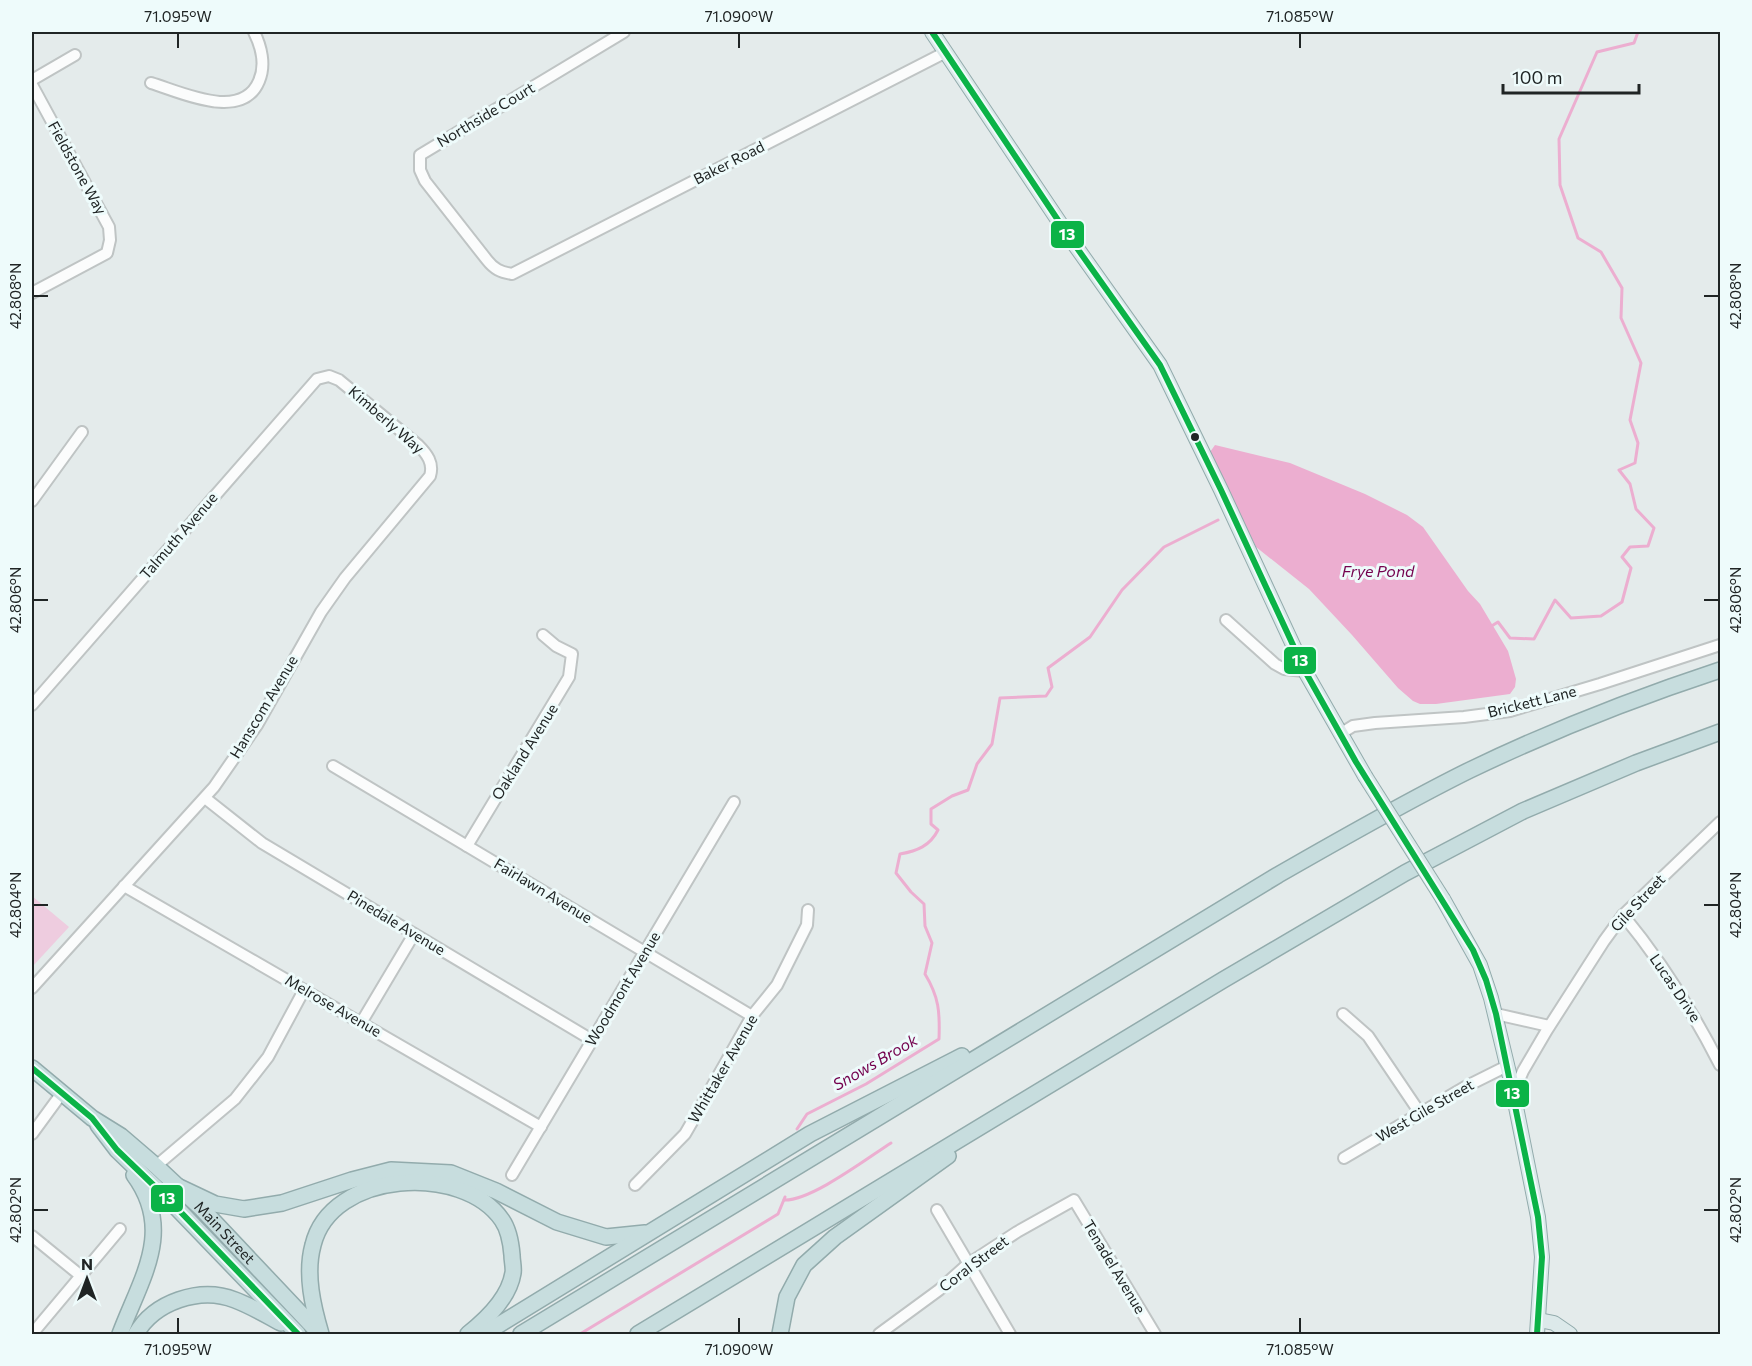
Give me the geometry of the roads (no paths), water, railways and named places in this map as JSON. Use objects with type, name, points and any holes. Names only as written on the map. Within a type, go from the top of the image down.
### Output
[{"type":"highway","points":[[521,1335],[1278,875],[1366,825],[1469,771],[1532,742],[1609,710],[1720,669]]},
{"type":"highway","points":[[638,1335],[1315,924],[1523,811],[1636,763],[1720,732]]},
{"type":"highway","points":[[484,1335],[810,1134],[1054,1011]]},
{"type":"highway","name":"Main Street","points":[[32,1068],[92,1118],[121,1136],[156,1166],[320,1335]]},
{"type":"highway","points":[[780,1335],[787,1297],[804,1265],[835,1237],[1038,1092]]},
{"type":"highway","name":"Main Street","points":[[92,1118],[117,1150],[164,1194],[294,1331]]},
{"type":"highway","points":[[117,1150],[147,1192],[155,1229],[149,1265],[120,1335]]},
{"type":"highway","points":[[177,1186],[215,1204],[244,1209],[282,1203],[391,1170],[451,1173],[496,1191],[557,1222],[606,1237],[654,1231]]},
{"type":"highway","points":[[320,1335],[313,1308],[311,1269],[312,1245],[320,1228],[329,1214],[344,1201],[368,1189],[393,1183],[422,1183],[468,1192],[488,1204],[503,1221],[511,1242],[513,1272],[507,1291],[484,1321],[468,1335]]},
{"type":"highway","points":[[136,1335],[141,1325],[161,1308],[188,1297],[216,1295],[234,1299],[294,1331]]},
{"type":"main road","points":[[932,32],[1072,241],[1142,336],[1160,365],[1221,489],[1304,671],[1365,776],[1443,899],[1476,957],[1496,1014],[1538,1217],[1542,1257],[1537,1335]]},
{"type":"main road","points":[[1539,1320],[1554,1323],[1570,1335]]},
{"type":"street","points":[[151,83],[209,101],[226,103],[239,101],[249,95],[262,75],[259,43],[254,32]]},
{"type":"street","name":"Northside Court","points":[[512,274],[502,273],[493,267],[425,181],[420,170],[420,155],[624,32]]},
{"type":"street","name":"Baker Road","points":[[512,274],[946,52]]},
{"type":"street","points":[[32,80],[75,56]]},
{"type":"street","name":"Fieldstone Way","points":[[32,85],[109,227],[110,240],[107,253],[32,294]]},
{"type":"street","name":"Kimberly Way","points":[[332,377],[339,380],[418,445],[427,456],[432,468]]},
{"type":"street","name":"Talmuth Avenue","points":[[32,705],[311,384],[319,378],[332,377]]},
{"type":"street","points":[[32,501],[82,432]]},
{"type":"street","name":"Hanscom Avenue","points":[[32,988],[205,798],[257,725],[321,612],[345,578],[428,480],[432,468]]},
{"type":"street","points":[[1226,620],[1275,664],[1284,669],[1304,671]]},
{"type":"street","name":"Oakland Avenue","points":[[467,846],[567,684],[571,671],[572,654],[556,646],[543,635]]},
{"type":"street","name":"Brickett Lane","points":[[1340,734],[1353,726],[1510,711],[1593,687],[1720,645]]},
{"type":"street","name":"Fairlawn Avenue","points":[[333,766],[752,1016]]},
{"type":"street","name":"Pinedale Avenue","points":[[205,798],[262,843],[592,1040]]},
{"type":"street","name":"Woodmont Avenue","points":[[512,1175],[734,802]]},
{"type":"street","name":"Gile Street","points":[[1514,1094],[1523,1071],[1549,1026],[1623,915],[1720,822]]},
{"type":"street","name":"Melrose Avenue","points":[[124,886],[541,1127]]},
{"type":"street","name":"Whittaker Avenue","points":[[635,1185],[685,1134],[752,1016],[777,985],[807,925],[808,910]]},
{"type":"street","name":"Lucas Drive","points":[[1623,915],[1663,968],[1701,1026],[1720,1065]]},
{"type":"street","points":[[361,1023],[414,934]]},
{"type":"street","points":[[156,1166],[235,1099],[268,1057],[304,990]]},
{"type":"street","points":[[1343,1014],[1368,1036],[1420,1113]]},
{"type":"street","points":[[1496,1014],[1549,1026]]},
{"type":"street","name":"West Gile Street","points":[[1344,1158],[1465,1087],[1507,1066]]},
{"type":"street","points":[[32,1134],[62,1092]]},
{"type":"street","name":"Coral Street","points":[[879,1335],[939,1290],[968,1264],[1017,1232],[1074,1200]]},
{"type":"street","name":"Tenadel Avenue","points":[[1074,1200],[1155,1335]]},
{"type":"street","points":[[937,1210],[1010,1335]]},
{"type":"street","points":[[32,1335],[120,1228]]},
{"type":"street","points":[[32,1236],[81,1276]]},
{"type":"water","name":"Frye Pond","points":[[1215,445],[1290,463],[1365,494],[1407,515],[1423,527],[1468,591],[1480,604],[1508,651],[1516,679],[1515,687],[1510,694],[1436,704],[1420,704],[1413,701],[1398,688],[1309,589],[1256,547],[1210,452]]},
{"type":"waterway","name":"Snows Brook","points":[[1490,627],[1498,622],[1510,638],[1534,639],[1555,600],[1571,618],[1601,616],[1622,602],[1631,568],[1622,557],[1630,547],[1648,546],[1654,528],[1636,509],[1630,484],[1619,470],[1635,463],[1638,443],[1630,420],[1641,363],[1621,318],[1622,288],[1601,252],[1578,238],[1560,185],[1559,139],[1597,52],[1634,43],[1638,32]]},
{"type":"waterway","name":"Snows Brook","points":[[797,1129],[807,1114],[866,1084],[939,1039],[938,1005],[925,974],[932,943],[925,926],[924,904],[896,873],[900,854],[922,847],[935,836],[938,830],[931,824],[931,809],[952,796],[968,790],[977,764],[992,744],[1000,698],[1046,696],[1052,687],[1048,668],[1090,637],[1122,590],[1164,547],[1218,520]]},
{"type":"waterway","points":[[784,1200],[809,1194],[823,1187],[891,1143]]},
{"type":"waterway","name":"Snows Brook","points":[[580,1334],[778,1214],[785,1197]]}]
